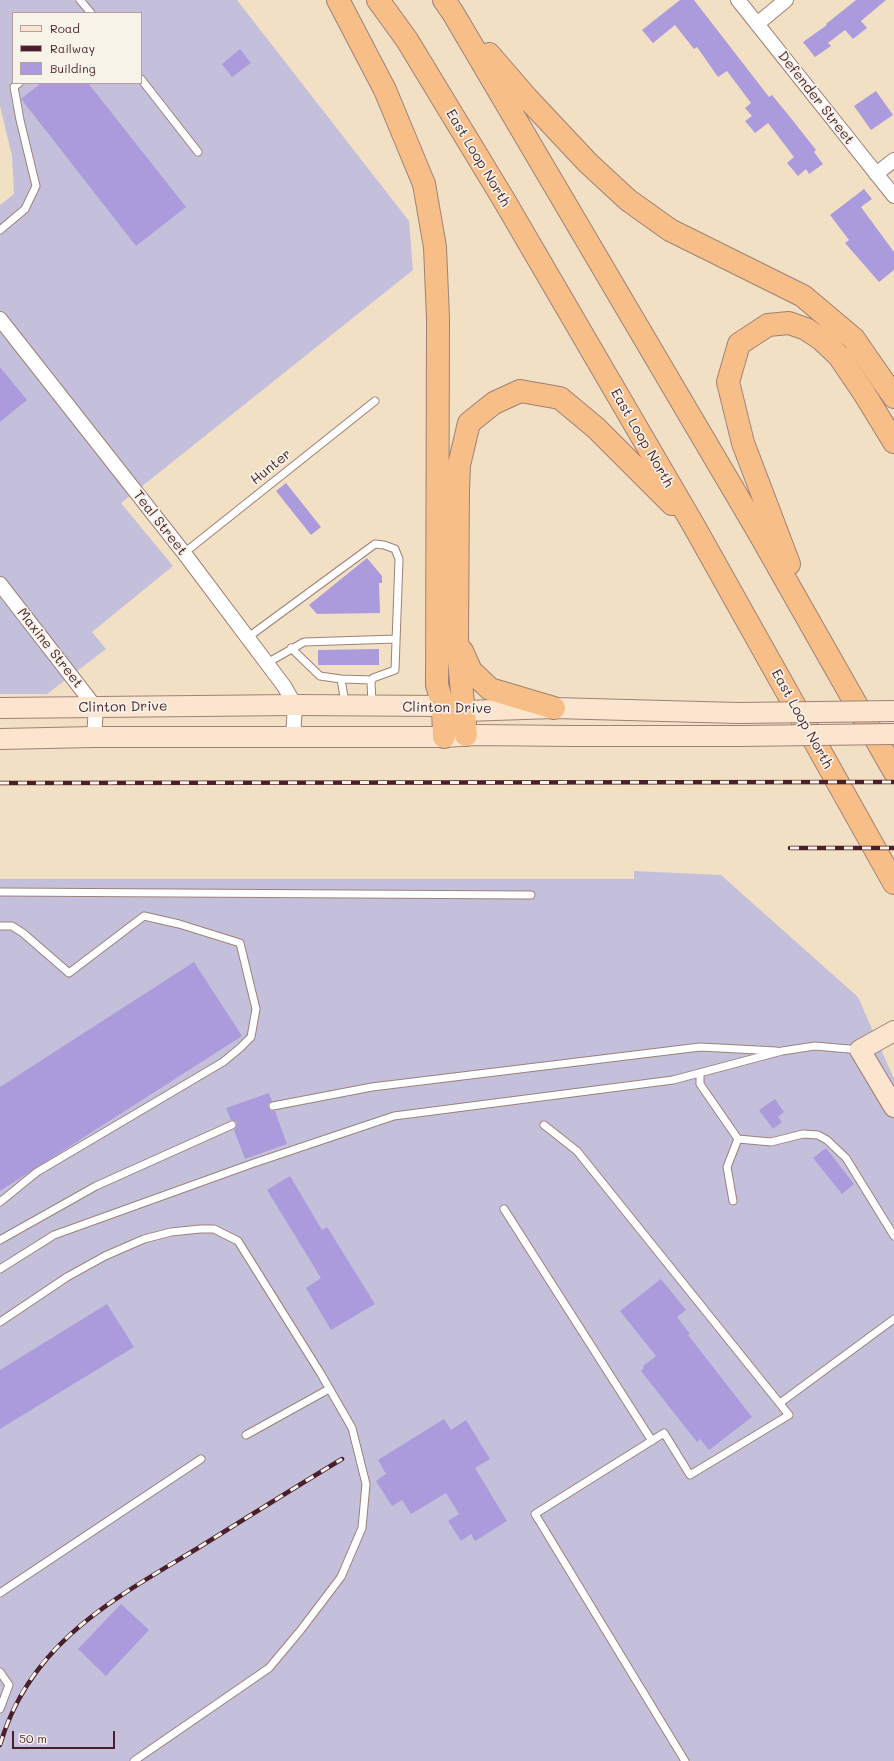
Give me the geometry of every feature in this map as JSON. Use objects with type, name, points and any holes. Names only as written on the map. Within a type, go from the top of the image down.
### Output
[{"type":"highway","points":[[338,0],[385,90],[424,184],[435,247],[438,318],[437,685],[443,706],[444,737]]},
{"type":"highway","name":"East Loop North","points":[[378,0],[407,40],[504,200],[694,526],[894,883]]},
{"type":"highway","points":[[448,6],[527,98],[588,163],[628,200],[670,230],[803,296],[854,339],[894,397]]},
{"type":"highway","points":[[448,6],[759,533],[817,638],[894,771]]},
{"type":"highway","points":[[817,638],[743,443],[728,382],[739,344],[768,325],[789,322],[806,329],[821,339],[838,356],[864,393],[894,442]]},
{"type":"highway","points":[[466,735],[465,711],[457,639],[459,465],[469,423],[494,403],[520,391],[560,398],[596,428],[694,526]]},
{"type":"highway","points":[[457,639],[471,671],[490,689],[554,708]]},
{"type":"main road","name":"Clinton Drive","points":[[0,708],[295,705],[443,706],[465,711],[554,708],[738,713],[894,711]]},
{"type":"main road","name":"Clinton Drive","points":[[0,739],[94,737],[293,738],[444,737],[466,735],[740,736],[894,734]]},
{"type":"main road","points":[[894,1031],[860,1050],[894,1107]]},
{"type":"street","name":"Defender Street","points":[[738,0],[894,196]]},
{"type":"street","points":[[757,24],[786,0]]},
{"type":"street","points":[[876,174],[894,160]]},
{"type":"street","name":"Teal Street","points":[[0,319],[184,554],[284,686],[295,705]]},
{"type":"street","name":"Maxine Street","points":[[0,584],[96,708]]},
{"type":"street","points":[[293,738],[295,705]]},
{"type":"street","points":[[94,737],[96,708]]},
{"type":"lane","points":[[80,0],[89,12]]},
{"type":"lane","points":[[142,79],[198,152]]},
{"type":"lane","points":[[0,230],[25,210],[36,186],[15,94],[14,87],[18,84]]},
{"type":"lane","name":"Hunter","points":[[184,554],[375,401]]},
{"type":"lane","points":[[247,638],[376,544],[395,549],[399,559],[395,670],[373,678],[372,680],[341,679],[320,676],[291,648]]},
{"type":"lane","points":[[267,664],[291,648],[304,642],[396,639]]},
{"type":"lane","points":[[341,679],[345,706]]},
{"type":"lane","points":[[372,680],[372,706]]},
{"type":"lane","points":[[0,892],[531,894]]},
{"type":"lane","points":[[0,926],[12,926],[23,933],[69,973],[144,916],[179,924],[240,943],[256,1009],[251,1037],[229,1057],[37,1172],[0,1202]]},
{"type":"lane","points":[[0,1269],[54,1235],[254,1163],[394,1116],[673,1080],[782,1051],[815,1046],[860,1050]]},
{"type":"lane","points":[[274,1106],[372,1087],[700,1047],[782,1051]]},
{"type":"lane","points":[[700,1073],[700,1084],[738,1139]]},
{"type":"lane","points":[[0,1240],[96,1186],[232,1125]]},
{"type":"lane","points":[[544,1125],[577,1151],[789,1415],[690,1475],[664,1433],[535,1514],[686,1761]]},
{"type":"lane","points":[[738,1139],[771,1142],[803,1134],[818,1135],[827,1140],[846,1158],[894,1236]]},
{"type":"lane","points":[[733,1201],[727,1167],[738,1139]]},
{"type":"lane","points":[[504,1209],[652,1441]]},
{"type":"lane","points":[[0,1322],[67,1277],[105,1256],[144,1239],[171,1232],[214,1229],[238,1242],[352,1428],[366,1484],[362,1528],[341,1577],[300,1631],[269,1668],[134,1761]]},
{"type":"lane","points":[[780,1403],[894,1319]]},
{"type":"lane","points":[[246,1435],[329,1389]]},
{"type":"lane","points":[[0,1593],[201,1459]]},
{"type":"lane","points":[[0,1672],[9,1684],[0,1709]]},
{"type":"shaded area","points":[[0,0],[237,0],[409,221],[413,270],[121,503],[173,566],[92,632],[106,649],[47,694],[0,694],[0,205],[14,194],[12,156],[0,106]]},
{"type":"shaded area","points":[[634,871],[721,875],[858,997],[894,1079],[894,1761],[0,1761],[0,879],[634,879]]},
{"type":"building","points":[[680,0],[694,0],[769,97],[772,95],[816,150],[814,152],[823,164],[809,174],[806,169],[798,176],[787,163],[794,157],[768,123],[755,133],[745,121],[752,116],[745,108],[751,103],[727,71],[718,77],[697,47],[694,49],[675,25],[653,43],[642,30]]},
{"type":"building","points":[[856,0],[886,0],[861,21],[867,28],[853,39],[845,30],[828,43],[831,46],[815,57],[803,42],[827,25],[826,24]]},
{"type":"building","points":[[240,49],[251,63],[232,77],[222,64]]},
{"type":"building","points":[[40,84],[89,84],[186,207],[136,246],[21,99]]},
{"type":"building","points":[[876,91],[893,115],[871,130],[854,106]]},
{"type":"building","points":[[864,189],[872,199],[861,207],[894,252],[894,270],[879,282],[845,243],[849,240],[830,215]]},
{"type":"building","points":[[0,367],[27,400],[0,422]]},
{"type":"building","points":[[286,483],[321,527],[311,535],[276,491]]},
{"type":"building","points":[[367,558],[382,576],[382,583],[379,583],[380,613],[317,614],[309,605]]},
{"type":"building","points":[[379,649],[379,665],[318,665],[318,650]]},
{"type":"building","points":[[194,962],[242,1036],[0,1191],[0,1087]]},
{"type":"building","points":[[269,1093],[272,1101],[268,1104],[268,1107],[271,1111],[275,1111],[287,1144],[245,1159],[234,1130],[237,1123],[231,1120],[226,1108]]},
{"type":"building","points":[[775,1099],[784,1112],[778,1117],[782,1122],[773,1129],[759,1110]]},
{"type":"building","points":[[826,1148],[854,1184],[842,1194],[813,1158]]},
{"type":"building","points":[[290,1176],[322,1230],[327,1227],[375,1304],[331,1330],[306,1288],[321,1278],[267,1190]]},
{"type":"building","points":[[661,1279],[686,1310],[677,1317],[690,1334],[688,1335],[752,1417],[709,1450],[700,1439],[697,1442],[641,1371],[644,1368],[643,1366],[656,1356],[620,1311]]},
{"type":"building","points":[[107,1304],[134,1347],[0,1429],[0,1370]]},
{"type":"building","points":[[444,1419],[451,1430],[466,1420],[490,1459],[475,1468],[507,1521],[475,1541],[471,1534],[461,1541],[448,1521],[459,1514],[446,1493],[411,1514],[402,1500],[392,1506],[376,1481],[386,1474],[378,1460]]},
{"type":"building","points":[[121,1604],[149,1630],[106,1676],[78,1649]]},
{"type":"railway","points":[[0,783],[894,782]]},
{"type":"railway","points":[[790,848],[894,848]]},
{"type":"railway","points":[[0,1745],[14,1709],[32,1678],[54,1651],[79,1627],[106,1606],[136,1586],[342,1459]]}]
